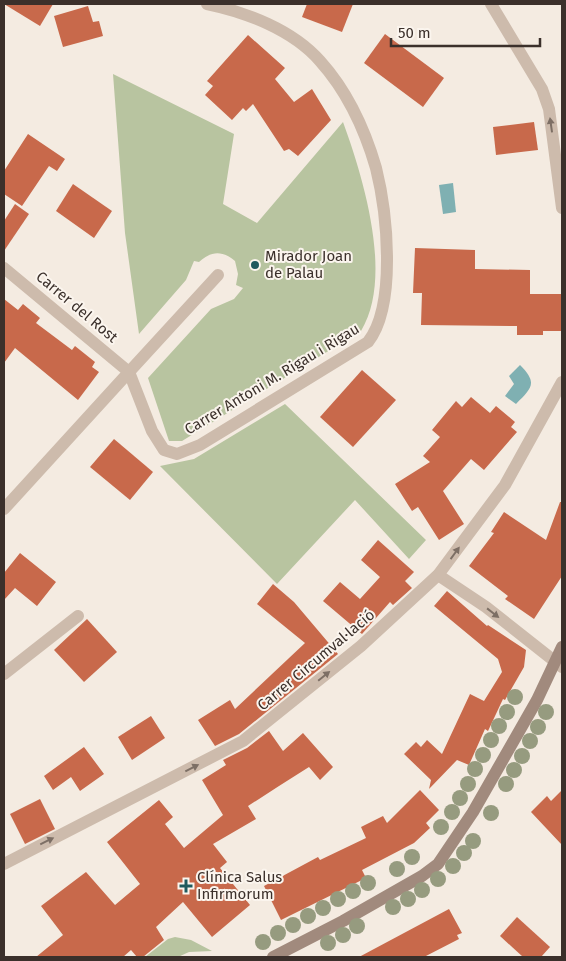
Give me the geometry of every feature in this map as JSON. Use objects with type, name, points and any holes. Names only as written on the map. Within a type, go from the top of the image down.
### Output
[{"type":"main road","points":[[273,957],[374,903],[438,864],[472,812],[559,664],[562,647]]},
{"type":"street","name":"Carrer Antoni M. Rigau i Rigau","points":[[129,372],[152,431],[164,450],[177,454],[200,445],[368,342],[377,331],[379,322],[388,278],[384,216],[376,168],[362,130],[344,91],[319,60],[291,36],[233,9],[206,4]]},
{"type":"street","points":[[491,4],[542,89],[548,110],[562,208]]},
{"type":"street","name":"Carrer del Rost","points":[[4,268],[129,372]]},
{"type":"street","points":[[4,509],[218,275]]},
{"type":"street","name":"Carrer Circumval·lació","points":[[4,864],[243,741],[360,646],[438,575],[505,485],[562,382]]},
{"type":"street","points":[[438,575],[486,608],[559,664]]},
{"type":"street","points":[[4,674],[78,616]]},
{"type":"green space","points":[[113,74],[234,134],[223,204],[257,223],[343,122],[359,170],[372,227],[375,283],[371,309],[361,331],[182,441],[169,441],[148,378],[211,309],[234,299],[243,288],[236,285],[238,274],[235,261],[230,257],[217,253],[199,262],[194,261],[186,280],[139,334],[125,233]]},
{"type":"green space","points":[[285,404],[426,540],[409,559],[355,500],[277,584],[160,466],[194,459]]},
{"type":"green space","points":[[175,937],[191,940],[212,951],[189,952],[178,957],[145,957],[168,939]]},
{"type":"water","points":[[453,183],[456,212],[443,214],[439,185]]},
{"type":"water","points":[[520,365],[529,376],[531,385],[526,394],[516,404],[505,396],[514,384],[509,376]]},
{"type":"building","points":[[4,4],[53,4],[40,26]]},
{"type":"building","points":[[307,4],[353,4],[342,32],[302,17]]},
{"type":"building","points":[[88,6],[93,22],[99,21],[103,36],[63,47],[54,16]]},
{"type":"building","points":[[385,34],[444,78],[423,107],[364,63]]},
{"type":"building","points":[[248,35],[285,68],[275,79],[294,102],[312,89],[331,120],[298,156],[289,149],[284,151],[253,104],[246,111],[243,108],[232,120],[205,95],[213,86],[207,81]]},
{"type":"building","points":[[534,122],[538,150],[496,155],[493,127]]},
{"type":"building","points":[[28,134],[65,159],[57,171],[49,166],[22,206],[4,194],[4,171]]},
{"type":"building","points":[[73,184],[112,211],[94,238],[56,211]]},
{"type":"building","points":[[15,204],[29,214],[4,251],[4,221]]},
{"type":"building","points":[[415,248],[475,250],[475,269],[530,270],[530,294],[561,294],[561,331],[543,331],[543,335],[517,335],[517,326],[421,325],[422,293],[413,293]]},
{"type":"building","points":[[4,299],[18,310],[23,304],[40,318],[36,323],[72,350],[75,346],[95,362],[92,367],[99,372],[78,400],[15,348],[4,363]]},
{"type":"building","points":[[362,370],[396,400],[353,447],[320,417]]},
{"type":"building","points":[[471,397],[490,413],[496,406],[515,422],[511,427],[517,432],[484,470],[471,459],[443,491],[464,524],[439,540],[418,507],[412,511],[395,484],[430,462],[423,456],[440,437],[432,430],[456,401],[462,407]]},
{"type":"building","points":[[114,439],[153,472],[130,500],[90,467]]},
{"type":"building","points":[[560,502],[562,502],[562,576],[534,619],[505,599],[508,596],[469,566],[494,533],[491,532],[504,512],[546,540]]},
{"type":"building","points":[[378,540],[414,572],[405,581],[412,588],[393,605],[390,602],[362,634],[323,601],[340,582],[360,599],[380,577],[361,560]]},
{"type":"building","points":[[20,553],[56,582],[37,606],[15,588],[4,600],[4,573]]},
{"type":"building","points":[[273,584],[294,602],[338,654],[239,734],[215,746],[198,720],[230,700],[235,709],[305,643],[257,604]]},
{"type":"building","points":[[447,591],[487,626],[526,650],[524,667],[505,700],[503,699],[488,731],[485,729],[469,765],[457,760],[429,789],[431,780],[404,754],[416,742],[421,747],[427,740],[442,754],[470,694],[484,701],[502,672],[498,659],[434,606]]},
{"type":"building","points":[[87,619],[117,652],[84,682],[54,650]]},
{"type":"building","points":[[151,716],[165,738],[132,760],[118,737]]},
{"type":"building","name":"Clínica Salus Infirmorum","points":[[269,731],[283,751],[303,733],[333,767],[320,780],[309,767],[279,786],[248,806],[256,819],[213,844],[227,862],[220,868],[250,905],[212,937],[183,902],[156,927],[164,940],[143,957],[137,957],[131,950],[123,957],[36,957],[63,935],[41,906],[86,872],[115,905],[140,884],[107,842],[159,800],[173,817],[165,824],[184,848],[223,815],[202,780],[226,765],[223,760],[247,748]]},
{"type":"building","points":[[84,747],[104,774],[80,791],[71,777],[53,790],[44,776]]},
{"type":"building","points":[[420,790],[439,810],[426,823],[430,828],[414,843],[362,870],[366,878],[281,920],[264,886],[318,857],[320,860],[366,838],[361,827],[383,816],[387,823]]},
{"type":"building","points":[[562,790],[562,845],[531,812],[547,796],[551,801]]},
{"type":"building","points":[[40,799],[55,829],[25,844],[10,814]]},
{"type":"building","points":[[449,909],[462,933],[457,935],[459,939],[424,957],[359,957]]},
{"type":"building","points":[[517,917],[550,947],[541,957],[523,957],[500,936]]},
{"type":"place","name":"Mirador Joan de Palau","points":[[255,265]]},
{"type":"place","name":"Clínica Salus Infirmorum","points":[[186,886]]}]
